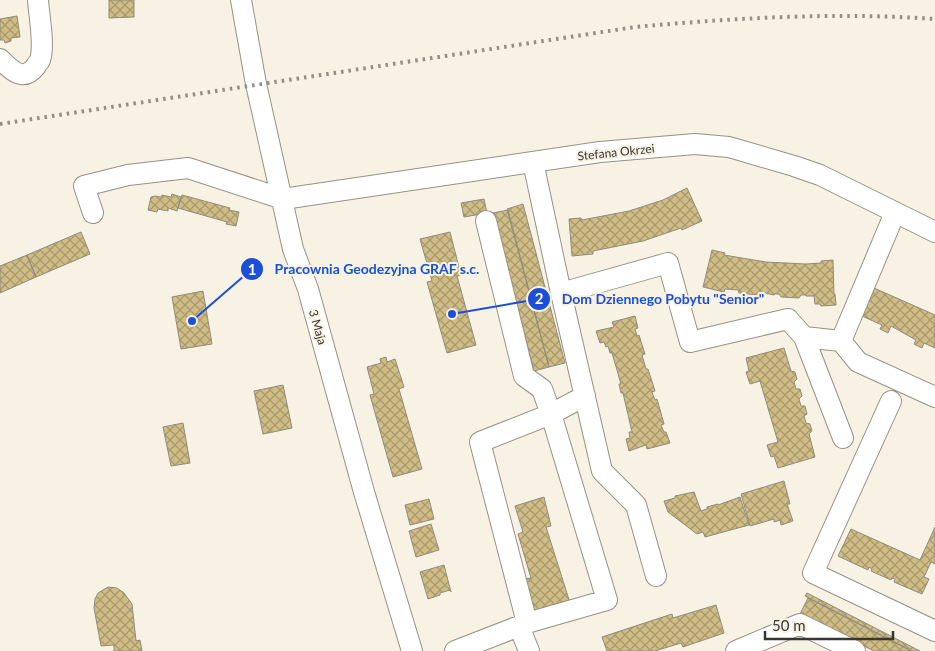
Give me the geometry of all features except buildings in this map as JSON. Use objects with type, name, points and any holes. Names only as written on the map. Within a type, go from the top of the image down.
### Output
[{"type":"street","points":[[0,59],[15,73],[23,74],[31,72],[40,60],[38,0]]},
{"type":"street","name":"3 Maja","points":[[241,0],[256,84],[293,249],[308,290],[364,492],[412,651]]},
{"type":"street","name":"Stefana Okrzei","points":[[283,199],[600,152],[695,144],[729,147],[820,175],[935,232]]},
{"type":"street","points":[[532,162],[602,471],[636,505],[656,576]]},
{"type":"street","points":[[93,214],[84,186],[128,175],[188,168],[283,199]]},
{"type":"street","points":[[841,341],[890,228],[895,212]]},
{"type":"street","points":[[455,651],[523,625],[607,600],[542,389],[524,376],[486,220]]},
{"type":"street","points":[[561,293],[668,263],[690,342],[788,319],[804,337],[843,438]]},
{"type":"street","points":[[804,337],[841,341],[858,362],[935,397]]},
{"type":"street","points":[[529,651],[480,442],[551,414],[585,396]]},
{"type":"street","points":[[891,401],[813,573],[935,631]]},
{"type":"street","points":[[736,651],[800,624],[855,651]]},
{"type":"railway","points":[[0,124],[635,27],[710,21],[822,16],[935,19]]},
{"type":"place","name":"Dom Dziennego Pobytu \"Senior\"","points":[[452,314]]},
{"type":"place","name":"Pracownia Geodezyjna GRAF s.c.","points":[[192,321]]}]
